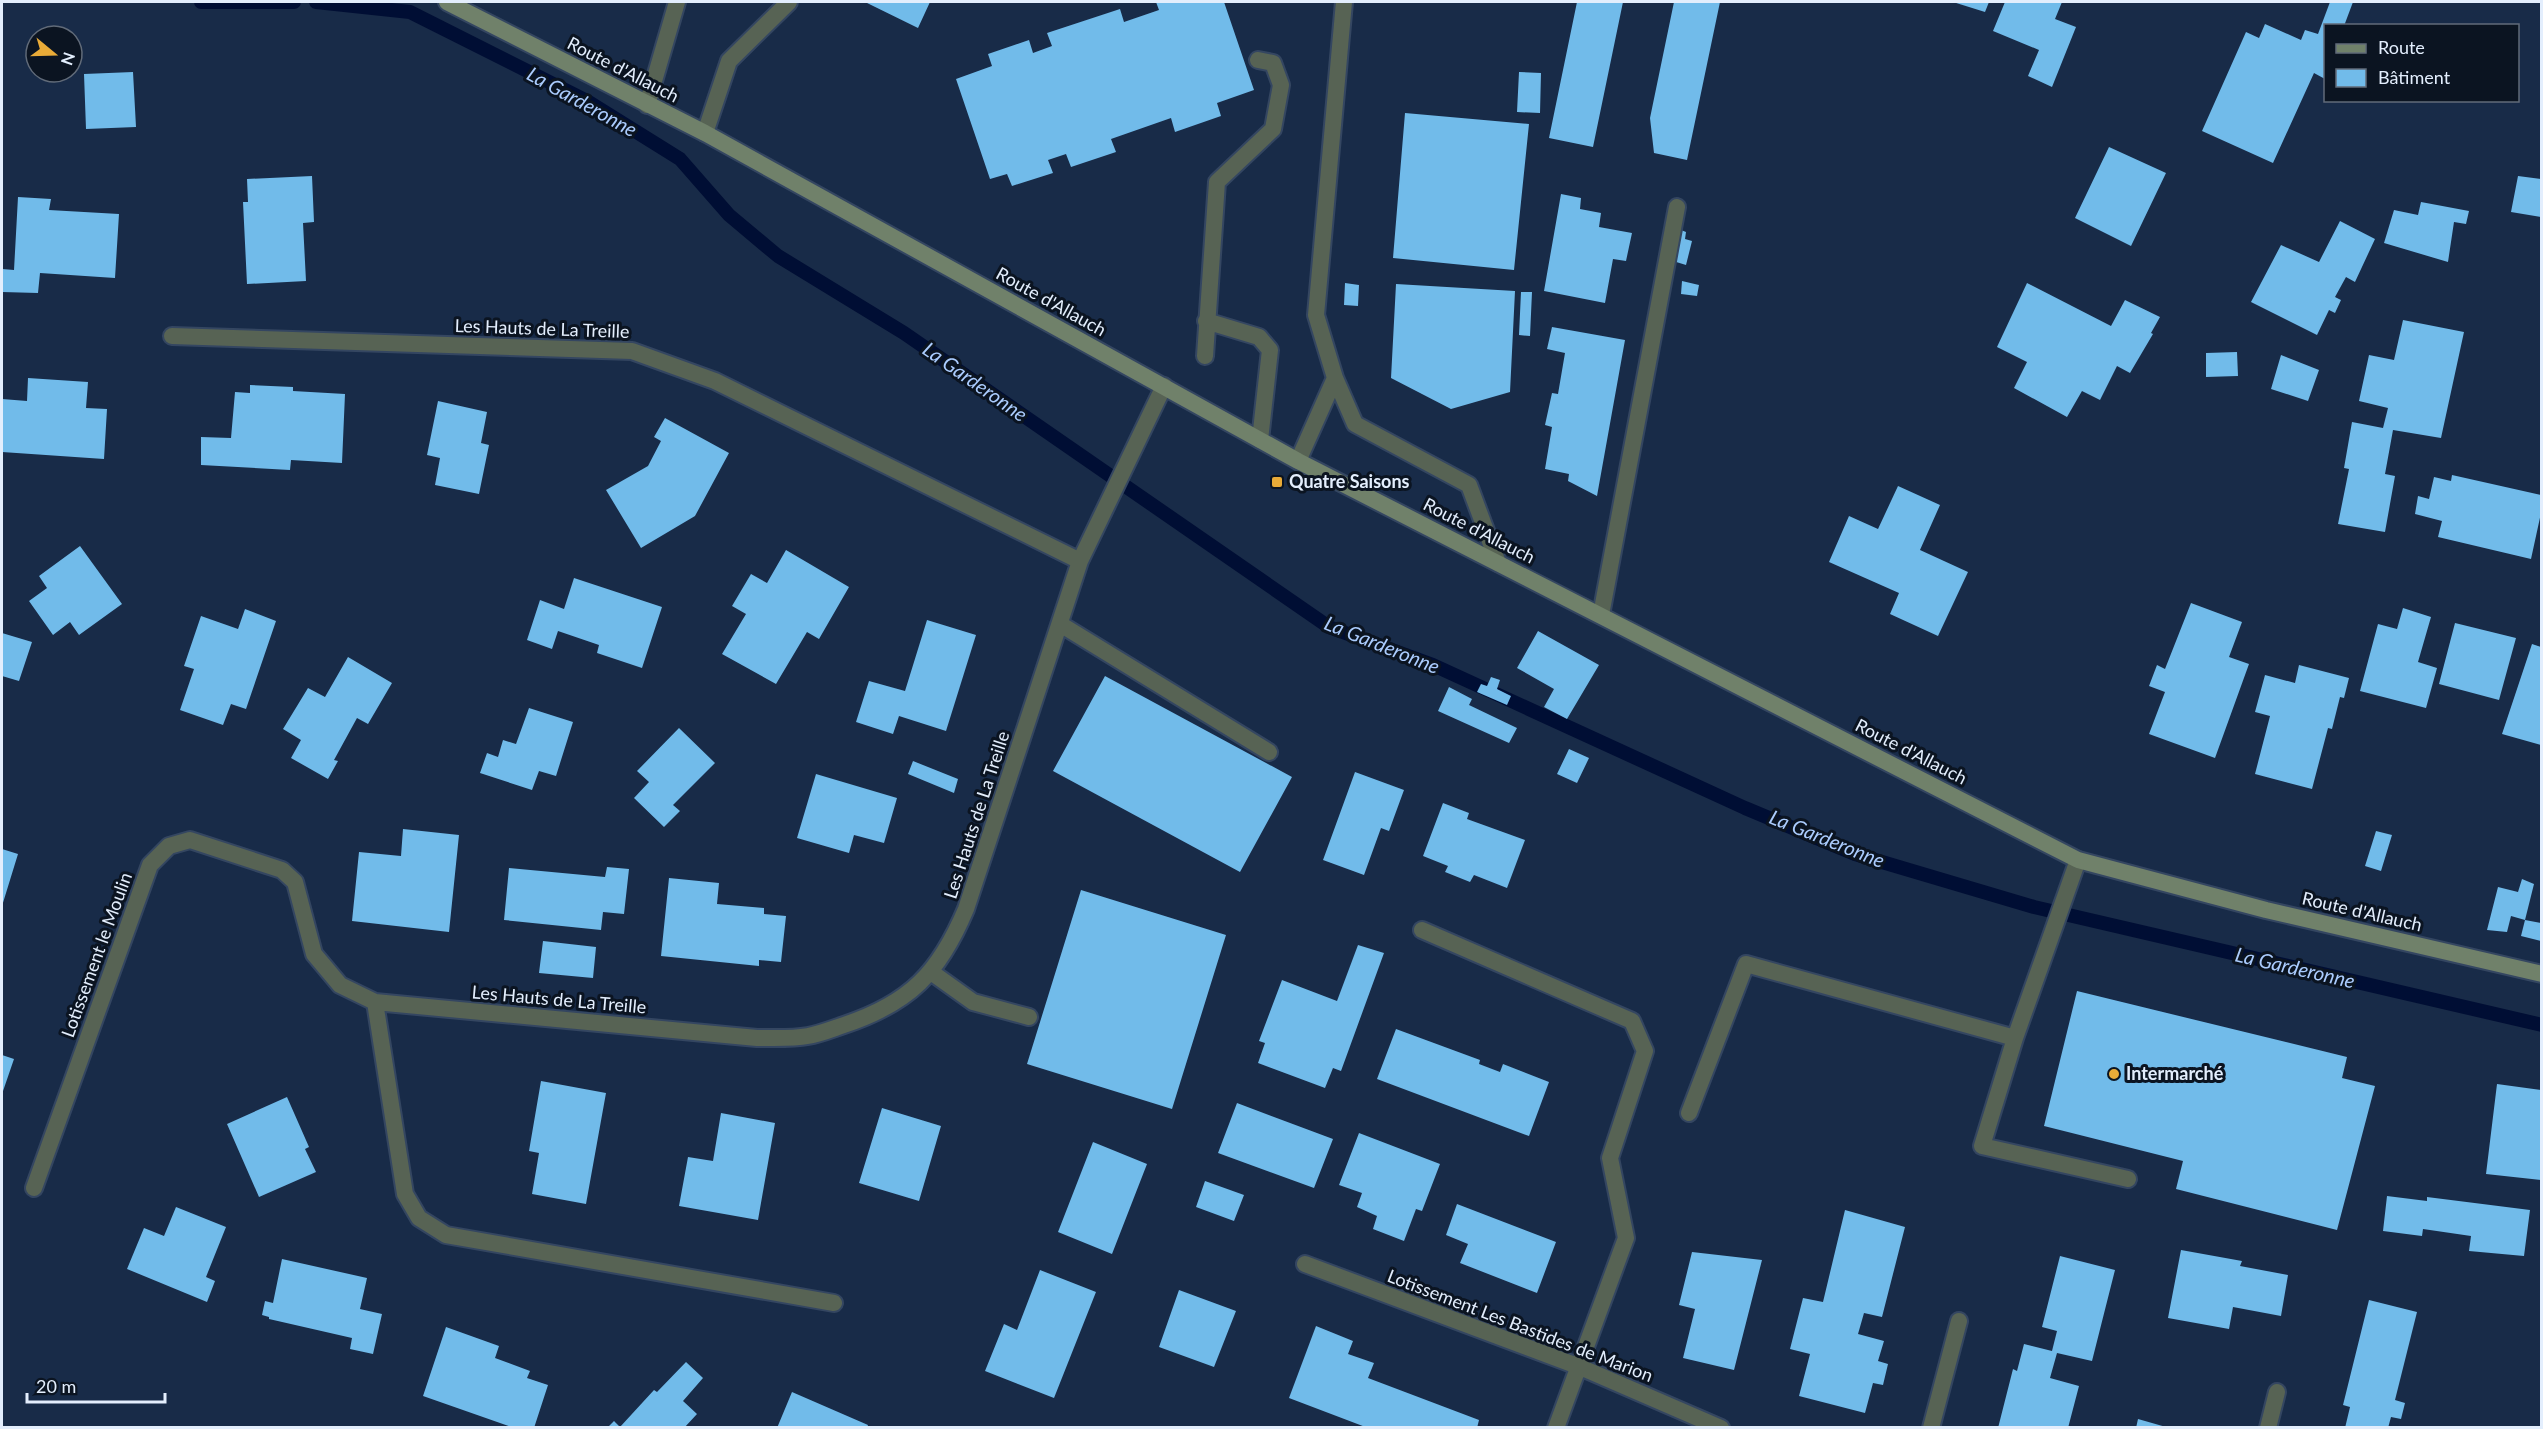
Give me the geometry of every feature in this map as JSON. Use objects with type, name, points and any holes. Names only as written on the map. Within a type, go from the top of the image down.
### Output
[{"type":"main road","name":"Route d'Allauch","points":[[447,2],[705,133],[1298,461],[2078,860],[2266,910],[2541,974]]},
{"type":"street","points":[[647,105],[677,2]]},
{"type":"street","points":[[705,133],[729,61],[789,2]]},
{"type":"street","points":[[1344,2],[1316,315],[1335,378],[1355,424],[1469,485],[1498,562]]},
{"type":"street","points":[[1205,356],[1217,182],[1273,129],[1281,86],[1273,63],[1258,60]]},
{"type":"street","points":[[1601,615],[1677,207]]},
{"type":"street","points":[[1206,321],[1259,337],[1270,350],[1260,440]]},
{"type":"street","name":"Les Hauts de La Treille","points":[[172,336],[632,351],[715,381],[1080,561]]},
{"type":"street","points":[[1298,461],[1335,378]]},
{"type":"street","name":"Les Hauts de La Treille","points":[[375,1002],[757,1038],[809,1036],[858,1020],[907,995],[931,972],[953,940],[966,909],[1080,561],[1164,386]]},
{"type":"street","points":[[1060,624],[1269,752]]},
{"type":"street","name":"Lotissement le Moulin","points":[[34,1188],[150,865],[169,846],[190,840],[282,870],[295,882],[315,954],[340,985],[375,1002]]},
{"type":"street","points":[[2078,860],[2015,1038],[1982,1146],[2128,1179]]},
{"type":"street","points":[[1422,930],[1632,1021],[1645,1051],[1610,1158],[1626,1238],[1556,1428]]},
{"type":"street","points":[[1689,1113],[1746,964],[2015,1038]]},
{"type":"street","points":[[931,972],[973,1002],[1029,1017]]},
{"type":"street","points":[[375,1002],[405,1194],[419,1218],[446,1235],[834,1303]]},
{"type":"street","name":"Lotissement Les Bastides de Marion","points":[[1305,1264],[1580,1367],[1721,1428]]},
{"type":"street","points":[[1931,1428],[1959,1321]]},
{"type":"street","points":[[2268,1428],[2277,1392]]},
{"type":"building","points":[[865,2],[930,2],[918,28]]},
{"type":"building","points":[[1156,2],[1224,2],[1254,90],[1217,103],[1221,116],[1175,132],[1171,118],[1111,139],[1116,152],[1071,167],[1066,154],[1048,160],[1053,173],[1012,186],[1007,174],[990,179],[956,79],[992,66],[988,54],[1029,40],[1033,53],[1052,46],[1047,33],[1120,9],[1124,22],[1159,10]]},
{"type":"building","points":[[1577,2],[1623,2],[1593,147],[1549,138]]},
{"type":"building","points":[[1674,2],[1720,2],[1687,160],[1654,153],[1650,118]]},
{"type":"building","points":[[1953,2],[1989,2],[1985,12]]},
{"type":"building","points":[[2005,2],[2062,2],[2055,19],[2076,27],[2052,87],[2028,76],[2039,50],[1993,31]]},
{"type":"building","points":[[2330,2],[2353,2],[2345,24],[2324,24],[2324,78],[2314,73],[2273,163],[2202,131],[2246,32],[2259,38],[2265,24],[2301,40],[2305,30],[2318,34]]},
{"type":"building","points":[[133,72],[136,127],[86,129],[84,74]]},
{"type":"building","points":[[1519,72],[1541,73],[1540,113],[1517,112]]},
{"type":"building","points":[[1405,113],[1529,124],[1514,270],[1393,258]]},
{"type":"building","points":[[2109,147],[2166,173],[2131,246],[2075,218]]},
{"type":"building","points":[[312,176],[314,222],[303,223],[306,281],[247,284],[243,202],[248,202],[247,179]]},
{"type":"building","points":[[2518,176],[2541,179],[2541,217],[2511,212]]},
{"type":"building","points":[[1561,194],[1581,198],[1580,209],[1601,213],[1599,227],[1632,233],[1626,261],[1613,259],[1605,303],[1544,291]]},
{"type":"building","points":[[18,197],[51,199],[49,210],[119,214],[115,278],[40,273],[38,293],[2,292],[2,269],[14,270]]},
{"type":"building","points":[[2421,202],[2469,211],[2466,224],[2454,222],[2448,262],[2384,243],[2394,210],[2418,215]]},
{"type":"building","points":[[2340,221],[2375,239],[2355,282],[2346,277],[2335,297],[2341,300],[2335,313],[2329,310],[2317,335],[2251,302],[2281,245],[2319,262]]},
{"type":"building","points":[[1681,230],[1686,232],[1685,239],[1692,241],[1686,265],[1673,261]]},
{"type":"building","points":[[1682,281],[1699,285],[1697,296],[1681,294]]},
{"type":"building","points":[[1345,283],[1359,285],[1358,306],[1344,305]]},
{"type":"building","points":[[2027,283],[2111,326],[2125,300],[2160,317],[2151,333],[2153,334],[2130,373],[2117,366],[2100,400],[2082,391],[2067,417],[2014,388],[2027,362],[1997,347]]},
{"type":"building","points":[[1396,284],[1515,291],[1510,392],[1451,409],[1391,378]]},
{"type":"building","points":[[1521,292],[1532,292],[1530,336],[1519,335]]},
{"type":"building","points":[[2403,320],[2464,332],[2441,438],[2393,430],[2385,474],[2395,476],[2385,532],[2338,524],[2349,469],[2344,468],[2352,422],[2383,428],[2388,408],[2359,401],[2369,355],[2394,360]]},
{"type":"building","points":[[1552,327],[1625,340],[1597,496],[1568,481],[1569,474],[1545,469],[1552,427],[1545,425],[1552,393],[1558,394],[1565,353],[1547,349]]},
{"type":"building","points":[[2237,352],[2238,376],[2206,377],[2206,353]]},
{"type":"building","points":[[2281,355],[2319,370],[2308,401],[2271,389]]},
{"type":"building","points":[[28,378],[88,382],[86,408],[107,409],[104,459],[2,452],[2,399],[27,401]]},
{"type":"building","points":[[250,385],[293,387],[293,391],[345,394],[342,463],[291,460],[290,470],[201,465],[201,437],[231,438],[235,392],[250,393]]},
{"type":"building","points":[[438,401],[487,412],[481,443],[489,445],[479,494],[435,485],[440,458],[427,455]]},
{"type":"building","points":[[665,418],[729,453],[695,516],[641,548],[606,490],[648,466],[661,441],[654,437]]},
{"type":"building","points":[[2452,475],[2541,495],[2541,513],[2531,559],[2438,537],[2442,521],[2415,514],[2418,496],[2429,499],[2434,477],[2451,481]]},
{"type":"building","points":[[1898,486],[1940,505],[1920,550],[1968,572],[1938,636],[1890,614],[1899,593],[1829,562],[1849,516],[1878,529]]},
{"type":"building","points":[[80,546],[122,604],[79,635],[70,622],[53,635],[29,601],[47,588],[39,576]]},
{"type":"building","points":[[786,550],[849,587],[819,639],[807,632],[776,684],[722,654],[746,614],[732,606],[751,574],[767,583]]},
{"type":"building","points":[[574,578],[662,607],[642,668],[597,653],[599,645],[558,631],[552,649],[527,640],[540,600],[564,609]]},
{"type":"building","points":[[2191,603],[2242,622],[2229,657],[2249,664],[2215,758],[2149,734],[2165,692],[2149,686],[2157,665],[2165,669]]},
{"type":"building","points":[[2403,608],[2431,617],[2418,662],[2437,668],[2426,708],[2360,691],[2378,624],[2397,629]]},
{"type":"building","points":[[245,609],[276,621],[246,709],[231,704],[223,725],[180,710],[194,669],[184,666],[201,616],[238,629]]},
{"type":"building","points":[[927,620],[976,635],[946,731],[899,716],[893,734],[856,722],[869,681],[905,691]]},
{"type":"building","points":[[2455,623],[2516,638],[2499,700],[2439,684]]},
{"type":"building","points":[[1538,631],[1599,665],[1567,719],[1544,707],[1554,689],[1517,668]]},
{"type":"building","points":[[2,633],[32,642],[19,681],[2,676]]},
{"type":"building","points":[[2532,644],[2541,647],[2541,745],[2502,734]]},
{"type":"building","points":[[348,657],[392,683],[368,724],[357,718],[334,760],[338,761],[328,779],[291,758],[301,740],[283,729],[308,688],[325,697]]},
{"type":"building","points":[[2299,665],[2349,678],[2344,698],[2340,697],[2332,729],[2328,728],[2312,789],[2255,774],[2270,716],[2255,712],[2265,675],[2295,683]]},
{"type":"building","points":[[1105,676],[1292,777],[1240,872],[1053,771]]},
{"type":"building","points":[[1491,677],[1500,680],[1497,689],[1511,696],[1507,705],[1477,692],[1481,684],[1487,686]]},
{"type":"building","points":[[1449,687],[1472,699],[1469,705],[1517,728],[1509,743],[1438,711]]},
{"type":"building","points":[[529,708],[573,722],[556,776],[539,771],[532,790],[480,773],[487,753],[498,757],[503,740],[516,744]]},
{"type":"building","points":[[679,728],[715,763],[673,805],[680,811],[664,827],[634,798],[649,782],[637,771]]},
{"type":"building","points":[[1569,749],[1589,758],[1577,783],[1557,774]]},
{"type":"building","points":[[913,761],[958,779],[954,793],[908,774]]},
{"type":"building","points":[[1355,772],[1404,790],[1389,831],[1381,828],[1364,875],[1323,860]]},
{"type":"building","points":[[816,774],[897,798],[884,843],[854,835],[849,853],[797,838]]},
{"type":"building","points":[[1443,803],[1469,813],[1467,819],[1525,840],[1507,888],[1474,875],[1470,882],[1445,872],[1448,866],[1423,856]]},
{"type":"building","points":[[403,829],[459,835],[449,932],[352,921],[359,852],[401,856]]},
{"type":"building","points":[[2376,831],[2392,835],[2381,871],[2365,866]]},
{"type":"building","points":[[2,849],[18,854],[2,906]]},
{"type":"building","points":[[607,867],[629,869],[624,914],[603,912],[601,930],[504,920],[509,868],[605,877]]},
{"type":"building","points":[[669,878],[719,883],[717,904],[764,908],[764,914],[786,916],[781,962],[759,960],[759,966],[661,956]]},
{"type":"building","points":[[2522,879],[2534,884],[2525,920],[2511,916],[2507,932],[2487,930],[2498,887],[2518,892]]},
{"type":"building","points":[[1081,890],[1226,935],[1172,1109],[1027,1064]]},
{"type":"building","points":[[2525,920],[2541,923],[2541,941],[2521,936]]},
{"type":"building","points":[[543,941],[596,947],[593,978],[539,973]]},
{"type":"building","points":[[1358,945],[1384,953],[1341,1071],[1333,1068],[1325,1088],[1258,1063],[1265,1043],[1259,1041],[1282,980],[1337,1001]]},
{"type":"building","points":[[2077,991],[2347,1057],[2342,1078],[2375,1086],[2337,1230],[2176,1189],[2183,1161],[2044,1126]]},
{"type":"building","points":[[1396,1029],[1480,1060],[1479,1064],[1500,1072],[1503,1064],[1549,1082],[1529,1136],[1377,1079]]},
{"type":"building","points":[[2,1055],[14,1059],[2,1094]]},
{"type":"building","points":[[541,1081],[606,1093],[586,1204],[532,1194],[539,1153],[529,1151]]},
{"type":"building","points":[[2497,1084],[2541,1090],[2541,1180],[2486,1174]]},
{"type":"building","points":[[287,1097],[309,1147],[305,1149],[316,1172],[259,1197],[227,1124]]},
{"type":"building","points":[[1237,1103],[1333,1139],[1314,1188],[1218,1153]]},
{"type":"building","points":[[882,1108],[941,1126],[919,1201],[859,1183]]},
{"type":"building","points":[[721,1113],[775,1123],[758,1220],[679,1206],[688,1157],[713,1161]]},
{"type":"building","points":[[1359,1133],[1440,1164],[1422,1211],[1416,1209],[1404,1241],[1373,1229],[1377,1216],[1357,1207],[1362,1193],[1339,1185]]},
{"type":"building","points":[[1093,1142],[1147,1164],[1112,1254],[1058,1232]]},
{"type":"building","points":[[1205,1181],[1244,1195],[1234,1221],[1196,1207]]},
{"type":"building","points":[[2387,1196],[2427,1201],[2427,1197],[2530,1210],[2524,1256],[2469,1251],[2471,1236],[2423,1229],[2422,1236],[2383,1231]]},
{"type":"building","points":[[1457,1204],[1556,1242],[1537,1293],[1460,1263],[1468,1244],[1446,1235]]},
{"type":"building","points":[[176,1207],[226,1227],[206,1277],[215,1281],[207,1302],[127,1269],[144,1228],[164,1236]]},
{"type":"building","points":[[1845,1210],[1905,1227],[1882,1317],[1864,1313],[1858,1334],[1884,1341],[1878,1361],[1888,1364],[1883,1385],[1873,1383],[1865,1413],[1799,1396],[1810,1354],[1790,1349],[1803,1298],[1823,1302]]},
{"type":"building","points":[[2181,1250],[2242,1261],[2240,1266],[2288,1275],[2281,1316],[2233,1307],[2229,1329],[2168,1318]]},
{"type":"building","points":[[1692,1252],[1762,1260],[1734,1370],[1683,1358],[1695,1309],[1679,1305]]},
{"type":"building","points":[[2060,1256],[2115,1270],[2092,1361],[2057,1353],[2050,1378],[2079,1386],[2068,1428],[1998,1428],[2013,1369],[2017,1371],[2024,1344],[2052,1351],[2057,1331],[2042,1327]]},
{"type":"building","points":[[282,1259],[367,1278],[360,1309],[382,1314],[373,1354],[350,1349],[352,1338],[269,1319],[262,1315],[265,1301],[273,1303]]},
{"type":"building","points":[[1040,1270],[1096,1292],[1054,1398],[985,1371],[1004,1324],[1017,1330]]},
{"type":"building","points":[[1179,1290],[1236,1311],[1214,1367],[1159,1347]]},
{"type":"building","points":[[2369,1300],[2417,1312],[2395,1400],[2405,1403],[2401,1419],[2391,1417],[2388,1428],[2345,1428],[2350,1407],[2343,1405]]},
{"type":"building","points":[[1316,1326],[1353,1341],[1348,1354],[1374,1363],[1368,1378],[1479,1420],[1477,1428],[1368,1428],[1289,1398]]},
{"type":"building","points":[[446,1327],[499,1346],[495,1358],[530,1371],[527,1378],[548,1385],[534,1428],[514,1428],[423,1396]]},
{"type":"building","points":[[686,1362],[703,1378],[683,1401],[697,1414],[684,1428],[607,1428],[614,1421],[620,1427],[654,1390],[657,1392]]},
{"type":"building","points":[[792,1392],[868,1425],[867,1428],[777,1428]]},
{"type":"building","points":[[2138,1419],[2166,1427],[2166,1428],[2136,1428]]},
{"type":"waterway","name":"La Garderonne","points":[[201,2],[294,2]]},
{"type":"waterway","name":"La Garderonne","points":[[316,2],[410,12],[587,101],[680,159],[729,215],[778,256],[904,333],[1329,627],[1433,665],[1745,808],[1855,854],[2034,907],[2542,1025]]},
{"type":"place","name":"Quatre Saisons","points":[[1277,482]]},
{"type":"place","name":"Intermarché","points":[[2114,1074]]}]
